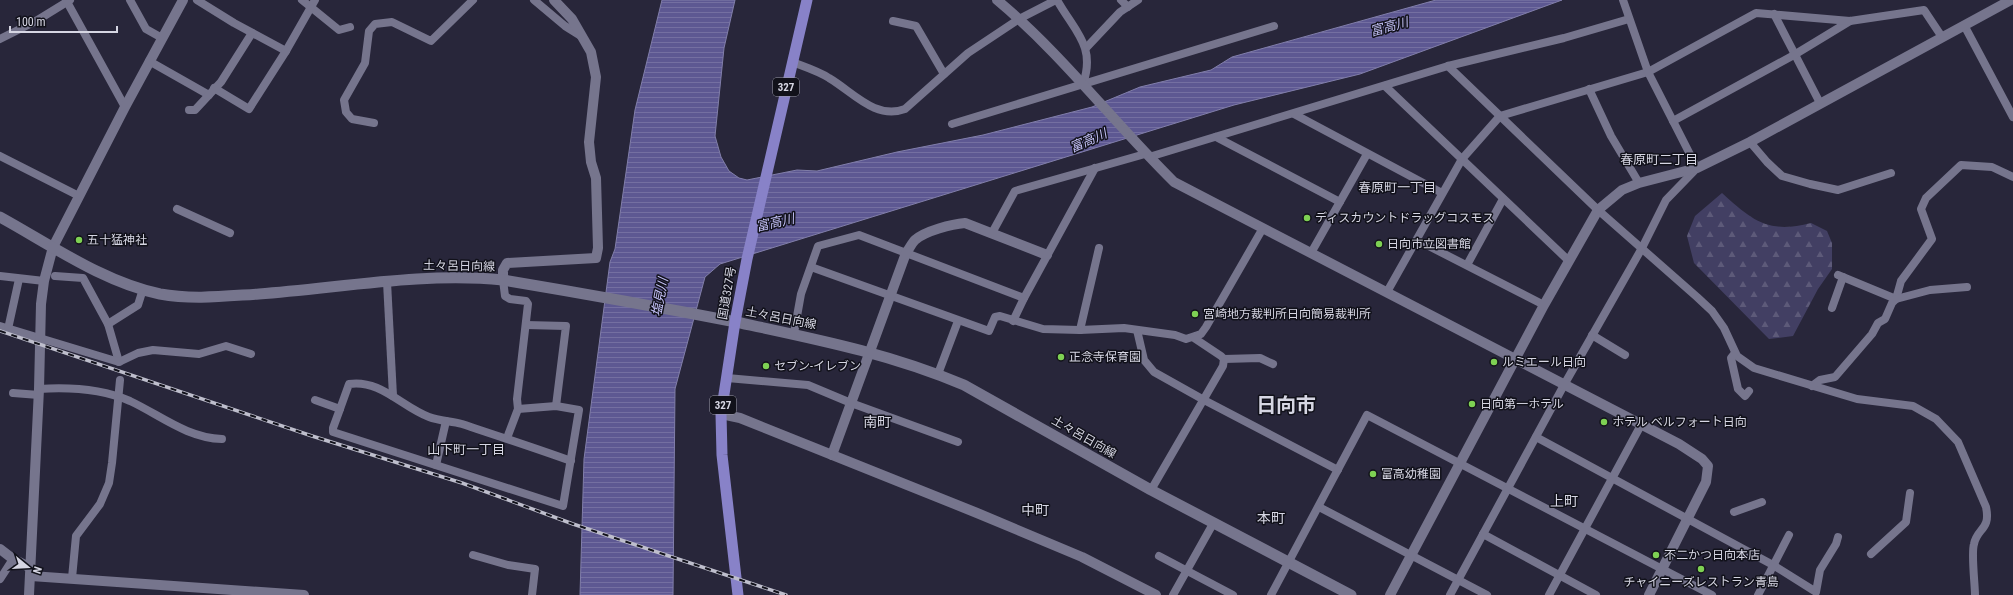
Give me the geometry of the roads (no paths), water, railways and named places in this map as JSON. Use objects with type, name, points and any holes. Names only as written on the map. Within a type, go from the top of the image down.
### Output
[{"type":"highway","name":"国道327号","points":[[738,595],[722,454],[721,414],[727,378],[729,321],[746,260],[807,0]]},
{"type":"main road","name":"土々呂日向線","points":[[0,217],[112,278],[143,289],[178,297],[212,297],[441,276],[503,280],[599,296],[794,333],[870,352],[938,374],[986,397],[1151,490],[1290,561],[1351,595]]},
{"type":"street","points":[[130,0],[146,29],[162,38]]},
{"type":"street","points":[[29,595],[39,392],[41,304],[44,281],[53,247],[78,196],[183,0]]},
{"type":"street","points":[[197,0],[252,33],[286,51]]},
{"type":"street","points":[[302,0],[313,3],[339,30],[350,27]]},
{"type":"street","points":[[374,123],[352,119],[343,107],[344,100],[365,63],[369,31],[375,24],[392,22],[431,41],[473,0]]},
{"type":"street","points":[[534,0],[565,26],[582,36]]},
{"type":"street","points":[[507,438],[518,409],[517,399],[528,304],[526,301],[510,299],[505,296],[503,270],[507,263],[596,258],[598,248],[599,229],[596,178],[591,162],[589,142],[596,77],[591,52],[572,19],[554,0]]},
{"type":"street","points":[[997,0],[1019,18],[1084,85],[1145,153],[1174,182],[1641,426],[1679,444],[1702,459],[1708,466],[1706,482],[1649,595]]},
{"type":"street","points":[[792,62],[828,77],[875,109],[885,112],[898,111],[905,109],[968,53],[1019,18],[1057,0],[1086,48],[1088,70],[1084,85]]},
{"type":"street","points":[[1121,0],[1128,7]]},
{"type":"street","points":[[1086,48],[1120,12],[1138,0]]},
{"type":"street","points":[[1624,0],[1648,72],[1697,168]]},
{"type":"street","points":[[1390,595],[1412,557],[1544,305],[1598,210],[1622,190],[1639,183],[1697,168],[1750,142],[2011,0]]},
{"type":"street","points":[[0,39],[36,21],[68,1],[125,107]]},
{"type":"street","points":[[149,61],[249,109],[286,51],[313,3]]},
{"type":"street","points":[[1387,292],[1462,159],[1500,116],[1648,72],[1756,13],[1850,21],[1924,10],[1942,37]]},
{"type":"street","points":[[1774,14],[1820,103]]},
{"type":"street","points":[[992,233],[1015,191],[1145,153],[1216,137],[1448,66],[1564,38],[1628,15]]},
{"type":"street","points":[[893,21],[916,26],[944,74]]},
{"type":"street","points":[[1673,121],[1794,55],[1850,21]]},
{"type":"street","points":[[1964,25],[2013,117]]},
{"type":"street","points":[[952,124],[1084,85],[1125,70],[1274,26]]},
{"type":"street","points":[[189,110],[194,110],[228,73],[252,33]]},
{"type":"street","points":[[1448,66],[1598,210],[1712,311],[1724,328],[1735,353],[1758,370],[1857,399],[1913,406],[1936,419],[1953,435],[1970,467],[1986,507],[1988,517],[1987,523],[1974,544],[1975,595]]},
{"type":"street","points":[[1385,86],[1569,261]]},
{"type":"street","points":[[1589,89],[1611,136],[1639,183]]},
{"type":"street","points":[[1294,114],[1442,193]]},
{"type":"street","points":[[1216,137],[1340,202]]},
{"type":"street","points":[[1750,142],[1767,162],[1782,176],[1810,184],[1838,190],[1891,173]]},
{"type":"street","points":[[1312,253],[1367,154]]},
{"type":"street","points":[[0,156],[78,196]]},
{"type":"street","points":[[1812,386],[1820,380],[1835,377],[1872,334],[1878,323],[1885,319],[1892,303],[1896,299],[1901,281],[1932,239],[1921,209],[1926,198],[1961,165],[1992,167],[2013,177]]},
{"type":"street","points":[[1013,321],[1047,255],[1095,168]]},
{"type":"street","points":[[1450,595],[1564,385],[1642,248],[1666,200],[1697,168]]},
{"type":"street","points":[[1467,265],[1504,199]]},
{"type":"street","points":[[177,209],[230,233]]},
{"type":"street","points":[[832,455],[906,253],[915,240],[922,235],[955,224],[964,223],[1047,255]]},
{"type":"street","points":[[811,267],[989,331],[995,317],[1000,316],[1043,329],[1080,330],[1118,327],[1175,335],[1186,339],[1194,338],[1201,334],[1206,327],[1263,228]]},
{"type":"street","points":[[794,333],[801,294],[818,246],[859,235],[1024,298]]},
{"type":"street","points":[[1417,240],[1544,305]]},
{"type":"street","points":[[1080,330],[1099,248]]},
{"type":"street","points":[[0,276],[44,281]]},
{"type":"street","points":[[55,276],[83,278],[108,324],[118,362]]},
{"type":"street","points":[[1832,308],[1841,276],[1896,299],[1930,290],[1967,287]]},
{"type":"street","points":[[20,279],[4,327],[40,339],[118,362],[138,353],[153,350],[199,354],[226,346],[251,354]]},
{"type":"street","points":[[387,282],[393,396]]},
{"type":"street","points":[[108,324],[138,305],[143,289]]},
{"type":"street","points":[[938,374],[958,321]]},
{"type":"street","points":[[526,325],[566,326],[556,406]]},
{"type":"street","points":[[1136,330],[1141,351],[1148,366],[1154,372],[1204,400],[1338,470]]},
{"type":"street","points":[[1592,335],[1625,354]]},
{"type":"street","points":[[1194,338],[1224,359],[1260,358],[1273,364]]},
{"type":"street","points":[[1735,353],[1731,358],[1738,389],[1745,396],[1749,391]]},
{"type":"street","points":[[1151,490],[1223,366],[1224,359]]},
{"type":"street","points":[[727,378],[808,385],[851,403],[958,442]]},
{"type":"street","points":[[72,578],[76,536],[100,504],[108,483],[112,463],[120,380]]},
{"type":"street","points":[[518,409],[556,406],[579,410],[571,461],[563,506],[333,432],[333,428],[349,384],[357,383],[372,386],[393,396],[429,417],[507,438],[571,461]]},
{"type":"street","points":[[13,393],[39,392],[59,388],[81,389],[118,397],[152,412],[190,433],[205,438],[222,438]]},
{"type":"street","points":[[315,400],[340,409]]},
{"type":"street","points":[[721,414],[740,418],[977,512],[1082,557],[1156,595]]},
{"type":"street","points":[[1271,595],[1367,416],[1712,595]]},
{"type":"street","points":[[436,465],[446,421]]},
{"type":"street","points":[[1550,595],[1641,426]]},
{"type":"street","points":[[1536,437],[1773,565],[1816,592],[1820,570],[1838,538]]},
{"type":"street","points":[[1871,554],[1906,522],[1910,493]]},
{"type":"street","points":[[1734,512],[1762,502]]},
{"type":"street","points":[[1319,507],[1486,595]]},
{"type":"street","points":[[1173,595],[1214,522]]},
{"type":"street","points":[[1483,534],[1596,595]]},
{"type":"street","points":[[1758,595],[1788,535]]},
{"type":"street","points":[[0,549],[31,572],[72,578],[240,593],[304,595]]},
{"type":"street","points":[[473,555],[508,566],[535,570],[532,595]]},
{"type":"street","points":[[1159,556],[1234,595]]},
{"type":"street","points":[[0,579],[13,559]]},
{"type":"water","points":[[662,0],[735,0],[724,48],[715,136],[721,157],[729,171],[739,178],[747,180],[797,170],[817,171],[897,152],[983,135],[1092,107],[1140,87],[1211,70],[1232,57],[1436,0],[1562,0],[1360,74],[1234,105],[720,264],[705,277],[675,389],[673,595],[580,595],[584,459],[610,262],[615,249],[635,110]]},
{"type":"railway","points":[[0,331],[312,436],[462,483],[573,524],[786,595]]},
{"type":"place","name":"ディスカウントドラッグコスモス","points":[[1307,218]]},
{"type":"place","name":"五十猛神社","points":[[79,240]]},
{"type":"place","name":"日向市立図書館","points":[[1379,244]]},
{"type":"place","name":"宮崎地方裁判所日向簡易裁判所","points":[[1195,314]]},
{"type":"place","name":"正念寺保育園","points":[[1061,357]]},
{"type":"place","name":"ルミエール日向","points":[[1494,362]]},
{"type":"place","name":"セブン-イレブン","points":[[766,366]]},
{"type":"place","name":"日向第一ホテル","points":[[1472,404]]},
{"type":"place","name":"ホテル ベルフォート日向","points":[[1604,422]]},
{"type":"place","name":"富高幼稚園","points":[[1373,474]]},
{"type":"place","name":"不二かつ日向本店","points":[[1656,555]]},
{"type":"place","name":"チャイニーズレストラン青島","points":[[1701,569]]},
{"type":"district","name":"春原町二丁目","points":[[1659,159]]},
{"type":"district","name":"春原町一丁目","points":[[1397,187]]},
{"type":"district","name":"日向市","points":[[1286,405]]},
{"type":"district","name":"南町","points":[[877,422]]},
{"type":"district","name":"山下町一丁目","points":[[466,449]]},
{"type":"district","name":"上町","points":[[1564,501]]},
{"type":"district","name":"中町","points":[[1035,510]]},
{"type":"district","name":"本町","points":[[1271,518]]},
{"type":"water label","name":"富高川","points":[[1389,26]]},
{"type":"water label","name":"富高川","points":[[1088,140]]},
{"type":"water label","name":"富高川","points":[[775,222]]},
{"type":"water label","name":"塩見川","points":[[659,297]]}]
